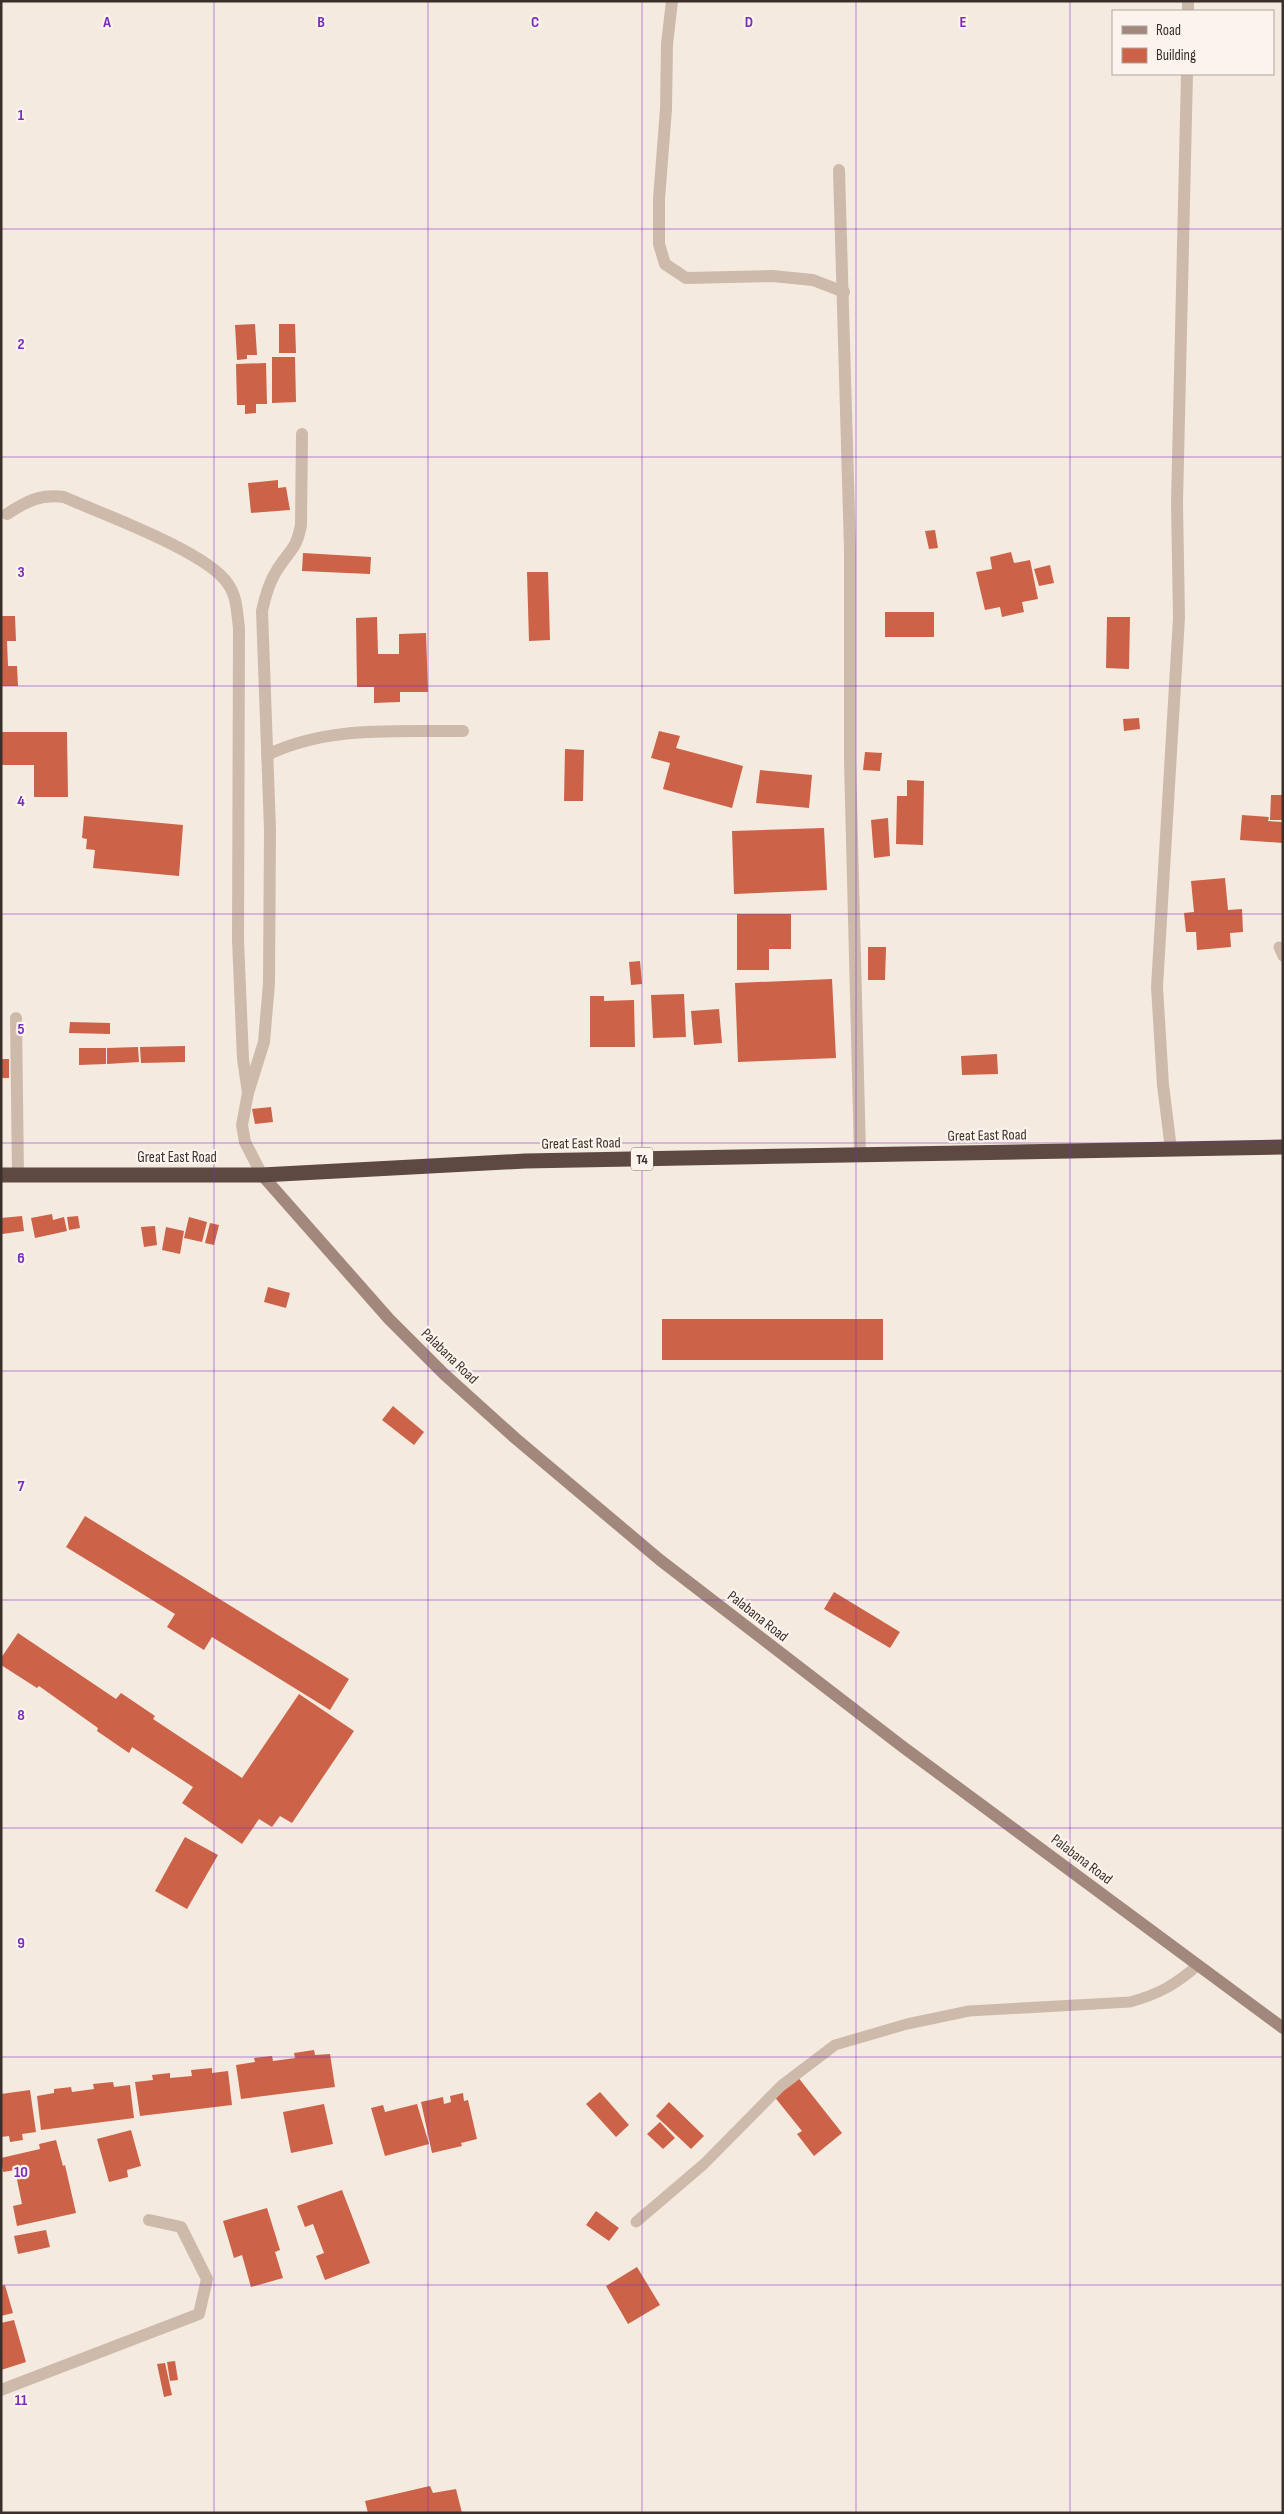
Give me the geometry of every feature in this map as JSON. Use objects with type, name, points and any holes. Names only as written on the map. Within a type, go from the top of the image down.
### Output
[{"type":"highway","name":"Great East Road","points":[[1,1175],[262,1175],[525,1162],[1283,1147]]},
{"type":"street","points":[[672,1],[667,44],[666,109],[659,199],[659,244],[666,264],[686,278],[772,276],[813,280],[844,292]]},
{"type":"street","points":[[1171,1149],[1163,1085],[1157,977],[1178,618],[1177,502],[1187,75]]},
{"type":"street","points":[[839,170],[850,549],[850,770],[860,1154]]},
{"type":"street","points":[[262,1175],[245,1142],[242,1125],[248,1093],[264,1042],[269,983],[270,830],[262,611],[266,595],[277,570],[294,550],[298,537],[302,434]]},
{"type":"street","points":[[7,514],[29,500],[42,496],[64,497],[186,551],[215,568],[229,584],[235,599],[239,628],[238,940],[243,1059],[248,1093]]},
{"type":"street","points":[[267,755],[287,746],[320,736],[351,732],[463,731]]},
{"type":"street","points":[[16,1018],[18,1174]]},
{"type":"street","name":"Palabana Road","points":[[262,1175],[389,1319],[444,1374],[576,1490],[660,1560],[758,1636],[1283,2028]]},
{"type":"street","points":[[1,2390],[199,2314],[207,2279],[195,2252],[181,2227],[149,2220]]},
{"type":"lane","points":[[636,2222],[704,2164],[781,2086],[835,2045],[907,2024],[969,2011],[1130,2002],[1155,1995],[1177,1983],[1198,1965]]},
{"type":"building","points":[[255,324],[257,355],[247,355],[247,359],[237,360],[235,325]]},
{"type":"building","points":[[279,324],[295,324],[296,353],[279,353]]},
{"type":"building","points":[[272,357],[295,357],[296,402],[272,403]]},
{"type":"building","points":[[266,363],[267,404],[256,404],[256,413],[245,414],[245,405],[237,405],[236,364]]},
{"type":"building","points":[[278,480],[278,488],[286,487],[290,510],[251,513],[248,483]]},
{"type":"building","points":[[935,530],[938,548],[929,549],[925,531]]},
{"type":"building","points":[[1011,552],[1014,563],[1030,560],[1038,599],[1022,602],[1024,612],[1002,617],[1000,607],[985,610],[976,572],[992,569],[990,557]]},
{"type":"building","points":[[303,553],[371,557],[370,574],[302,571]]},
{"type":"building","points":[[1050,565],[1054,583],[1039,586],[1034,569]]},
{"type":"building","points":[[527,572],[548,572],[550,640],[529,641]]},
{"type":"building","points":[[885,612],[934,612],[934,637],[885,637]]},
{"type":"building","points":[[1,616],[15,616],[16,641],[7,641],[8,666],[17,666],[18,686],[1,686]]},
{"type":"building","points":[[377,617],[378,654],[399,654],[399,634],[426,633],[428,692],[400,692],[400,702],[374,703],[374,687],[357,687],[356,618]]},
{"type":"building","points":[[1107,617],[1130,617],[1129,669],[1106,668]]},
{"type":"building","points":[[1139,718],[1140,729],[1124,731],[1123,719]]},
{"type":"building","points":[[659,731],[680,736],[676,748],[743,766],[732,808],[663,789],[670,763],[651,758]]},
{"type":"building","points":[[1,732],[67,732],[68,797],[34,797],[34,765],[1,765]]},
{"type":"building","points":[[565,749],[584,750],[583,801],[564,801]]},
{"type":"building","points":[[865,752],[882,753],[880,771],[863,770]]},
{"type":"building","points":[[760,770],[812,775],[809,808],[756,803]]},
{"type":"building","points":[[907,780],[924,781],[923,845],[896,844],[897,796],[907,796]]},
{"type":"building","points":[[1271,795],[1283,795],[1283,820],[1270,820]]},
{"type":"building","points":[[1242,815],[1269,817],[1268,821],[1283,822],[1283,843],[1240,840]]},
{"type":"building","points":[[84,816],[183,825],[179,876],[93,868],[95,850],[86,849],[87,839],[82,838]]},
{"type":"building","points":[[888,818],[890,856],[874,858],[871,820]]},
{"type":"building","points":[[824,828],[827,890],[734,894],[732,831]]},
{"type":"building","points":[[1225,878],[1228,910],[1242,909],[1243,932],[1230,933],[1231,947],[1197,950],[1196,932],[1186,932],[1184,913],[1194,912],[1191,881]]},
{"type":"building","points":[[737,914],[791,914],[791,949],[769,949],[769,970],[737,970]]},
{"type":"building","points":[[868,947],[886,947],[885,980],[868,980]]},
{"type":"building","points":[[640,961],[642,984],[631,985],[629,962]]},
{"type":"building","points":[[832,979],[836,1058],[738,1062],[735,983]]},
{"type":"building","points":[[684,994],[686,1037],[653,1038],[651,995]]},
{"type":"building","points":[[590,996],[604,996],[604,1001],[634,1000],[635,1047],[590,1047]]},
{"type":"building","points":[[719,1009],[722,1043],[694,1045],[691,1011]]},
{"type":"building","points":[[70,1022],[110,1023],[110,1034],[69,1033]]},
{"type":"building","points":[[185,1046],[185,1062],[141,1063],[140,1047]]},
{"type":"building","points":[[138,1047],[139,1062],[107,1064],[107,1048]]},
{"type":"building","points":[[79,1048],[106,1048],[106,1064],[79,1065]]},
{"type":"building","points":[[997,1054],[998,1074],[962,1075],[961,1056]]},
{"type":"building","points":[[1,1059],[9,1059],[9,1078],[1,1078]]},
{"type":"building","points":[[271,1107],[273,1122],[255,1124],[252,1109]]},
{"type":"building","points":[[52,1214],[53,1220],[64,1217],[67,1231],[35,1238],[31,1218]]},
{"type":"building","points":[[22,1216],[24,1231],[2,1234],[1,1218]]},
{"type":"building","points":[[78,1216],[80,1228],[69,1230],[67,1217]]},
{"type":"building","points":[[189,1217],[207,1222],[202,1242],[184,1238]]},
{"type":"building","points":[[210,1223],[219,1225],[214,1245],[205,1243]]},
{"type":"building","points":[[155,1226],[157,1245],[144,1247],[141,1227]]},
{"type":"building","points":[[166,1227],[184,1231],[180,1254],[162,1250]]},
{"type":"building","points":[[268,1287],[290,1293],[286,1308],[264,1302]]},
{"type":"building","points":[[662,1319],[883,1319],[883,1360],[662,1360]]},
{"type":"building","points":[[393,1406],[424,1432],[414,1445],[382,1420]]},
{"type":"building","points":[[85,1516],[349,1679],[330,1710],[212,1637],[204,1650],[167,1627],[175,1614],[66,1547]]},
{"type":"building","points":[[834,1592],[900,1632],[890,1648],[824,1609]]},
{"type":"building","points":[[18,1633],[116,1699],[121,1693],[155,1716],[153,1719],[242,1778],[299,1694],[354,1731],[292,1823],[280,1816],[272,1827],[259,1819],[242,1844],[182,1803],[193,1787],[132,1747],[129,1753],[97,1731],[98,1728],[39,1686],[37,1688],[1,1665],[1,1658]]},
{"type":"building","points":[[185,1837],[218,1855],[187,1909],[155,1891]]},
{"type":"building","points":[[314,2050],[315,2055],[330,2054],[335,2087],[241,2099],[236,2065],[255,2062],[254,2058],[272,2056],[273,2061],[295,2058],[294,2053]]},
{"type":"building","points":[[212,2068],[212,2073],[228,2071],[232,2105],[140,2116],[135,2082],[153,2080],[152,2075],[170,2073],[170,2078],[192,2076],[191,2070]]},
{"type":"building","points":[[797,2076],[842,2133],[814,2156],[797,2134],[802,2131],[773,2095]]},
{"type":"building","points":[[113,2082],[114,2087],[130,2085],[134,2118],[41,2130],[37,2096],[54,2093],[54,2089],[71,2087],[72,2092],[94,2089],[93,2084]]},
{"type":"building","points":[[30,2090],[36,2132],[22,2134],[23,2140],[10,2142],[9,2136],[1,2137],[1,2094]]},
{"type":"building","points":[[600,2092],[629,2125],[616,2137],[586,2104]]},
{"type":"building","points":[[463,2093],[464,2101],[468,2100],[477,2139],[461,2143],[462,2146],[432,2153],[421,2102],[443,2097],[444,2104],[451,2102],[450,2096]]},
{"type":"building","points":[[669,2102],[704,2136],[691,2149],[656,2116]]},
{"type":"building","points":[[324,2104],[333,2144],[291,2153],[283,2112]]},
{"type":"building","points":[[417,2104],[429,2144],[385,2156],[371,2108],[383,2105],[385,2112]]},
{"type":"building","points":[[660,2122],[675,2138],[663,2149],[647,2134]]},
{"type":"building","points":[[131,2130],[141,2166],[127,2170],[128,2177],[109,2182],[97,2139]]},
{"type":"building","points":[[56,2140],[63,2166],[65,2165],[76,2213],[17,2226],[13,2206],[22,2204],[15,2170],[3,2172],[1,2158],[40,2149],[39,2144]]},
{"type":"building","points":[[342,2190],[370,2263],[325,2280],[316,2256],[324,2253],[313,2224],[305,2227],[297,2206]]},
{"type":"building","points":[[267,2208],[280,2250],[275,2252],[283,2278],[251,2287],[242,2255],[234,2258],[223,2221]]},
{"type":"building","points":[[596,2211],[619,2228],[609,2241],[586,2225]]},
{"type":"building","points":[[46,2230],[50,2247],[18,2254],[14,2236]]},
{"type":"building","points":[[637,2267],[660,2305],[628,2324],[606,2286]]},
{"type":"building","points":[[5,2285],[13,2313],[1,2316],[1,2286]]},
{"type":"building","points":[[14,2320],[26,2362],[1,2370],[1,2323]]},
{"type":"building","points":[[175,2361],[178,2380],[170,2381],[167,2362]]},
{"type":"building","points":[[165,2363],[172,2395],[164,2397],[157,2364]]},
{"type":"building","points":[[430,2486],[433,2493],[456,2489],[462,2513],[368,2513],[365,2501]]}]
